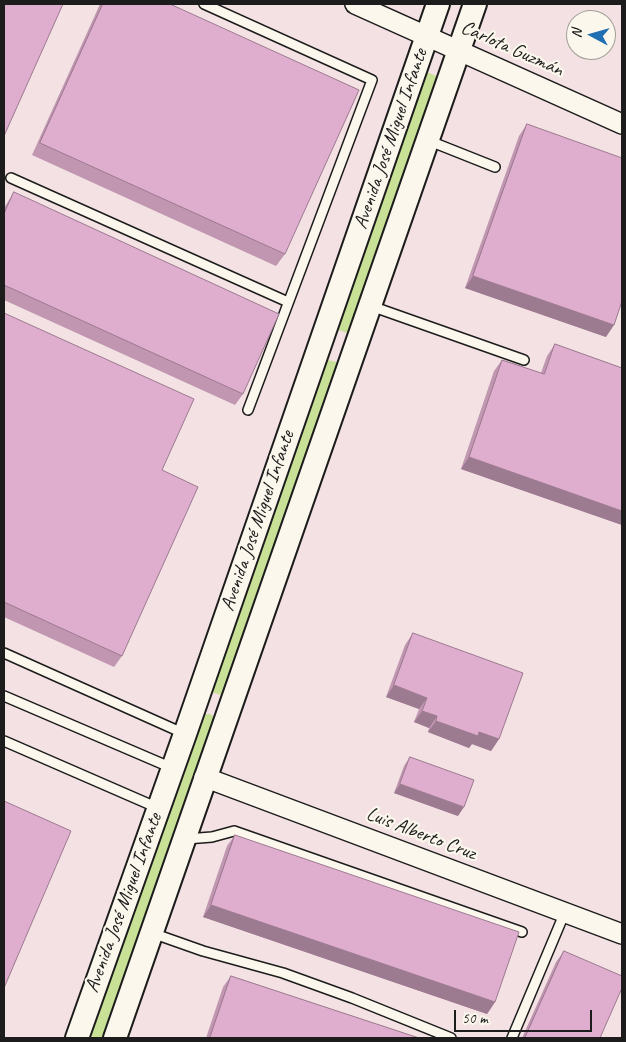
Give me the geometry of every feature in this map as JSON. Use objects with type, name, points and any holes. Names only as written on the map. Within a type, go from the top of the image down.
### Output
[{"type":"street","name":"Carlota Guzmán","points":[[355,4],[622,124]]},
{"type":"street","name":"Avenida José Miguel Infante","points":[[76,1038],[185,734],[438,4]]},
{"type":"street","name":"Avenida José Miguel Infante","points":[[115,1038],[204,777],[371,306],[475,4]]},
{"type":"street","points":[[319,344],[340,343],[350,352],[352,358]]},
{"type":"street","name":"Luis Alberto Cruz","points":[[204,777],[622,934]]},
{"type":"lane","points":[[204,4],[372,80],[248,410]]},
{"type":"lane","points":[[427,139],[495,167]]},
{"type":"lane","points":[[11,178],[288,302]]},
{"type":"lane","points":[[371,306],[524,360]]},
{"type":"lane","points":[[4,653],[185,734]]},
{"type":"lane","points":[[4,696],[173,768]]},
{"type":"lane","points":[[4,742],[158,808]]},
{"type":"lane","points":[[183,839],[212,837],[234,831],[522,932]]},
{"type":"lane","points":[[512,1038],[565,912]]},
{"type":"lane","points":[[151,933],[203,951],[283,973],[352,998],[451,1038]]},
{"type":"shaded area","points":[[4,4],[622,4],[622,1038],[4,1038]]},
{"type":"green space","points":[[427,72],[436,76],[438,81],[350,334],[333,328],[420,77]]},
{"type":"green space","points":[[324,359],[340,363],[224,696],[208,691]]},
{"type":"green space","points":[[203,714],[210,714],[215,717],[215,722],[106,1038],[86,1038]]},
{"type":"building","points":[[4,4],[63,4],[4,136]]},
{"type":"building","points":[[103,4],[170,4],[359,90],[285,254],[40,143]]},
{"type":"building","points":[[527,124],[622,158],[622,301],[614,325],[473,276]]},
{"type":"building","points":[[14,192],[279,314],[243,394],[4,285],[4,214]]},
{"type":"building","points":[[4,313],[194,399],[162,470],[198,487],[122,656],[4,602]]},
{"type":"building","points":[[555,344],[622,368],[622,511],[469,457],[502,360],[544,374]]},
{"type":"building","points":[[413,633],[523,673],[499,739],[479,732],[478,736],[436,721],[437,716],[422,711],[427,698],[394,685]]},
{"type":"building","points":[[410,757],[474,780],[464,807],[400,784]]},
{"type":"building","points":[[4,801],[71,831],[4,988]]},
{"type":"building","points":[[235,835],[519,932],[495,1002],[211,905]]},
{"type":"building","points":[[564,951],[622,976],[622,988],[600,1038],[525,1038]]},
{"type":"building","points":[[231,976],[419,1038],[210,1038]]}]
